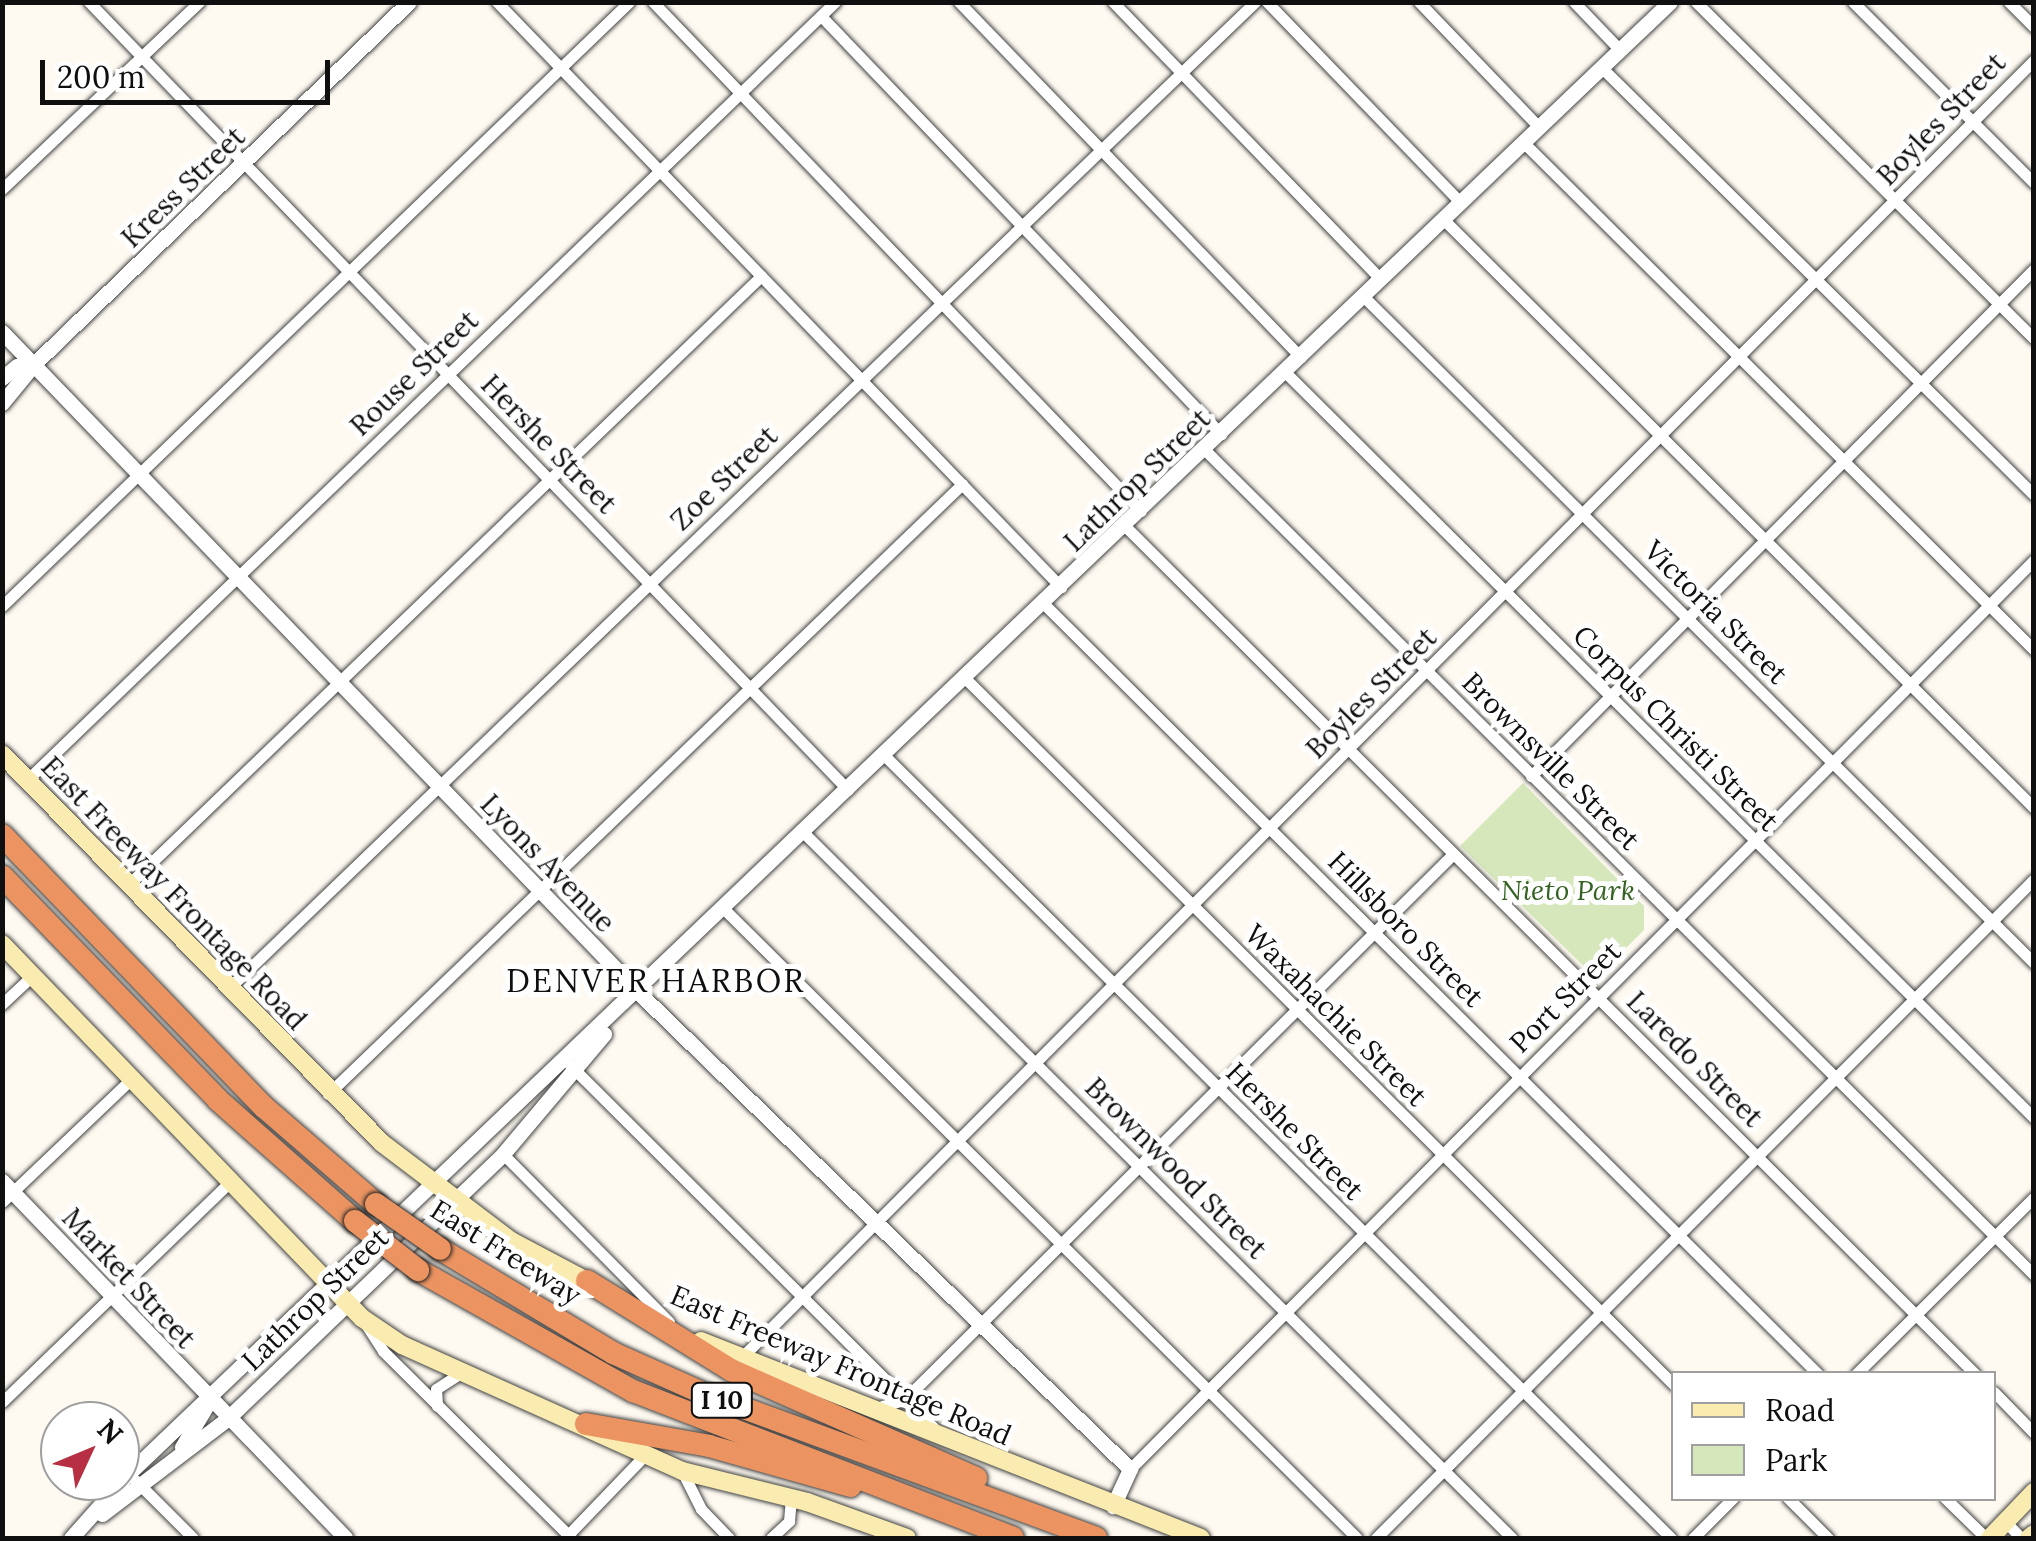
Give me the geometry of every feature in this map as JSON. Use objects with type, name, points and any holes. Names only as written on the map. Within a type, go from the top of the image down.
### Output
[{"type":"highway","name":"East Freeway","points":[[2,835],[264,1107],[376,1204],[440,1249],[648,1368],[1096,1538]]},
{"type":"highway","name":"I 10","points":[[2,876],[218,1100],[355,1221],[418,1270],[618,1384],[1012,1538]]},
{"type":"highway","points":[[587,1281],[732,1370],[874,1438],[982,1480],[1024,1512]]},
{"type":"highway","points":[[586,1424],[709,1446],[830,1485],[880,1488]]},
{"type":"main road","name":"East Freeway Frontage Road","points":[[2,754],[328,1094],[453,1202],[587,1281],[740,1359],[880,1410],[950,1443],[1201,1538]]},
{"type":"main road","points":[[2,944],[346,1302],[402,1345],[682,1470],[791,1498],[906,1538]]},
{"type":"main road","points":[[1988,1538],[2034,1492]]},
{"type":"street","name":"Hershe Street","points":[[90,2],[848,790]]},
{"type":"street","points":[[2,190],[198,2]]},
{"type":"street","name":"Kress Street","points":[[2,404],[34,364],[246,164],[409,2]]},
{"type":"street","points":[[497,2],[1062,587]]},
{"type":"street","points":[[2,606],[628,2]]},
{"type":"street","points":[[653,2],[1141,511]]},
{"type":"street","name":"Rouse Street","points":[[27,780],[835,2]]},
{"type":"street","points":[[958,2],[1301,357]]},
{"type":"street","points":[[1113,2],[1381,280]]},
{"type":"street","name":"Zoe Street","points":[[228,989],[1255,2]]},
{"type":"street","points":[[1267,2],[1461,204]]},
{"type":"street","points":[[1419,2],[1540,128]]},
{"type":"street","points":[[1574,2],[1620,50]]},
{"type":"street","name":"Lathrop Street","points":[[140,1475],[330,1283],[568,1062],[1670,2]]},
{"type":"street","points":[[1696,2],[2034,338]]},
{"type":"street","points":[[1853,2],[2034,183]]},
{"type":"street","points":[[2008,2],[2034,27]]},
{"type":"street","points":[[821,16],[1221,434]]},
{"type":"street","name":"Boyles Street","points":[[740,1359],[2034,60]]},
{"type":"street","points":[[1602,68],[2034,495]]},
{"type":"street","points":[[1524,143],[2034,650]]},
{"type":"street","points":[[1444,220],[2034,808]]},
{"type":"street","points":[[1531,776],[2034,269]]},
{"type":"street","points":[[127,886],[761,276]]},
{"type":"street","name":"Victoria Street","points":[[1364,297],[2034,963]]},
{"type":"street","name":"Lyons Avenue","points":[[2,332],[639,993],[1130,1469]]},
{"type":"street","name":"Kress Street","points":[[2,378],[17,366],[34,364]]},
{"type":"street","name":"Corpus Christi Street","points":[[1285,372],[2034,1118]]},
{"type":"street","name":"Brownsville Street","points":[[1205,450],[2034,1275]]},
{"type":"street","points":[[328,1094],[962,484]]},
{"type":"street","name":"Laredo Street","points":[[1125,526],[1972,1371]]},
{"type":"street","name":"Port Street","points":[[1130,1469],[2034,560]]},
{"type":"street","name":"Hillsboro Street","points":[[1044,604],[1815,1371]]},
{"type":"street","name":"Waxahachie Street","points":[[966,679],[1671,1381]]},
{"type":"street","name":"Hershe Street","points":[[886,756],[1671,1538]]},
{"type":"street","name":"Brownwood Street","points":[[804,833],[1512,1538]]},
{"type":"street","points":[[880,1410],[904,1400],[984,1324],[1453,854]]},
{"type":"street","points":[[1376,1538],[2034,880]]},
{"type":"street","points":[[725,910],[1357,1538]]},
{"type":"street","points":[[2,1004],[32,975]]},
{"type":"street","points":[[568,1062],[950,1443]]},
{"type":"street","name":"Lathrop Street","points":[[140,1478],[167,1466],[227,1418],[503,1154],[568,1062]]},
{"type":"street","points":[[6,1192],[131,1078]]},
{"type":"street","points":[[503,1154],[677,1330]]},
{"type":"street","points":[[2,1402],[230,1182]]},
{"type":"street","name":"Market Street","points":[[6,1192],[345,1538]]},
{"type":"street","points":[[1859,1371],[2034,1197]]},
{"type":"street","points":[[362,1318],[383,1351],[568,1537],[646,1454]]},
{"type":"street","points":[[438,1406],[443,1379],[463,1372]]},
{"type":"street","points":[[880,1410],[885,1380]]},
{"type":"street","points":[[1996,1394],[2034,1433]]},
{"type":"street","points":[[167,1466],[204,1419],[210,1400]]},
{"type":"street","points":[[1114,1506],[1130,1469]]},
{"type":"street","points":[[682,1470],[702,1510],[729,1538]]},
{"type":"street","points":[[140,1485],[193,1538]]},
{"type":"street","points":[[771,1538],[789,1521],[791,1498]]},
{"type":"street","name":"Lathrop Street","points":[[77,1533],[112,1501]]},
{"type":"street","points":[[1693,1538],[1731,1501]]},
{"type":"street","points":[[1791,1501],[1828,1538]]},
{"type":"street","points":[[1949,1501],[1988,1538]]},
{"type":"street","points":[[2004,1522],[2021,1538]]},
{"type":"green space","name":"Nieto Park","points":[[1523,783],[1644,906],[1644,930],[1596,978],[1460,846]]},
{"type":"district","name":"DENVER HARBOR","points":[[656,981]]}]
